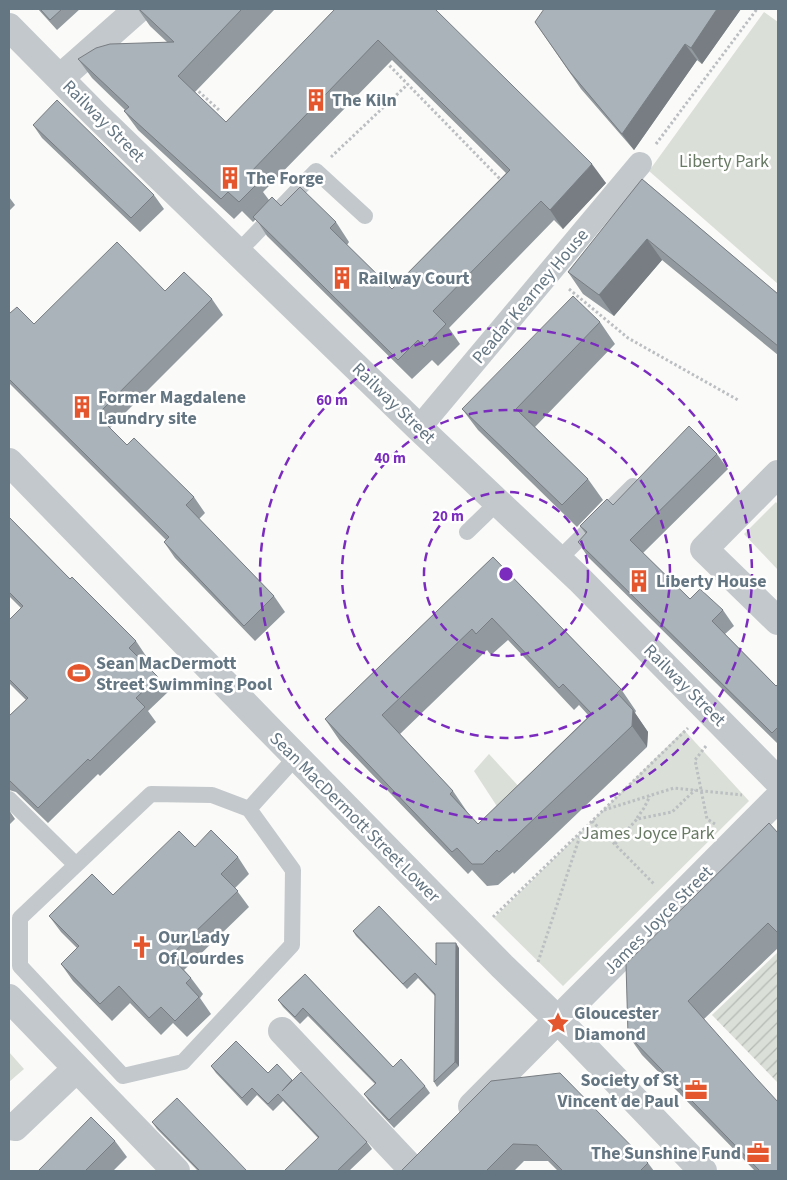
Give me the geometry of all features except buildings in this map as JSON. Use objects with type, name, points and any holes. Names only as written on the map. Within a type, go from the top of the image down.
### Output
[{"type":"street","points":[[60,78],[138,9]]},
{"type":"street","name":"Railway Street","points":[[9,27],[95,114],[659,659],[778,781]]},
{"type":"street","name":"Peadar Kearney House","points":[[419,428],[640,164]]},
{"type":"street","name":"Sean MacDermott Street Lower","points":[[9,462],[296,757],[502,966],[558,1020],[702,1171]]},
{"type":"street","points":[[778,474],[704,549],[778,621]]},
{"type":"street","name":"James Joyce Street","points":[[452,1126],[778,798]]},
{"type":"street","points":[[9,998],[176,1171]]},
{"type":"street","points":[[282,1031],[409,1170],[432,1147]]},
{"type":"street","points":[[9,1126],[15,1127],[76,1069]]},
{"type":"lane","points":[[238,252],[316,171],[364,216]]},
{"type":"lane","points":[[558,560],[641,477]]},
{"type":"lane","points":[[466,532],[498,502]]},
{"type":"lane","points":[[248,808],[296,757]]},
{"type":"lane","points":[[151,794],[212,794],[248,808],[293,870],[292,945],[184,1062],[123,1076],[20,966],[20,918],[151,794]]},
{"type":"lane","points":[[9,799],[76,865]]},
{"type":"path","points":[[640,164],[757,9]]},
{"type":"path","points":[[382,57],[508,187]]},
{"type":"path","points":[[190,84],[219,110]]},
{"type":"path","points":[[316,171],[408,84]]},
{"type":"path","points":[[549,273],[628,338],[738,400]]},
{"type":"path","points":[[492,917],[689,728]]},
{"type":"path","points":[[706,746],[695,760],[707,818],[723,829]]},
{"type":"path","points":[[603,810],[674,788],[746,795]]},
{"type":"path","points":[[637,819],[672,812],[695,790]]},
{"type":"path","points":[[615,844],[637,819],[650,796]]},
{"type":"path","points":[[592,821],[658,888]]},
{"type":"path","points":[[537,964],[581,832]]},
{"type":"green space","name":"Liberty Park","points":[[764,12],[778,22],[778,284],[649,171]]},
{"type":"green space","points":[[776,502],[778,505],[778,570],[744,534]]},
{"type":"green space","name":"James Joyce Park","points":[[684,730],[749,801],[563,986],[494,918]]},
{"type":"green space","points":[[489,754],[522,790],[500,811],[474,771]]},
{"type":"green space","points":[[778,952],[778,1083],[712,1015]]},
{"type":"green space","points":[[9,1052],[24,1069],[9,1082]]},
{"type":"place","name":"The Kiln","points":[[316,100]]},
{"type":"place","name":"The Forge","points":[[230,178]]},
{"type":"place","name":"Railway Court","points":[[342,278]]},
{"type":"place","name":"Former Magdalene Laundry site","points":[[82,407]]},
{"type":"place","name":"Liberty House","points":[[639,581]]},
{"type":"place","name":"Sean MacDermott Street Swimming Pool","points":[[79,673]]},
{"type":"place","name":"Our Lady Of Lourdes","points":[[142,947]]},
{"type":"place","name":"Gloucester Diamond","points":[[558,1023]]},
{"type":"place","name":"Society of St Vincent de Paul","points":[[696,1090]]},
{"type":"place","name":"The Sunshine Fund","points":[[758,1153]]}]
